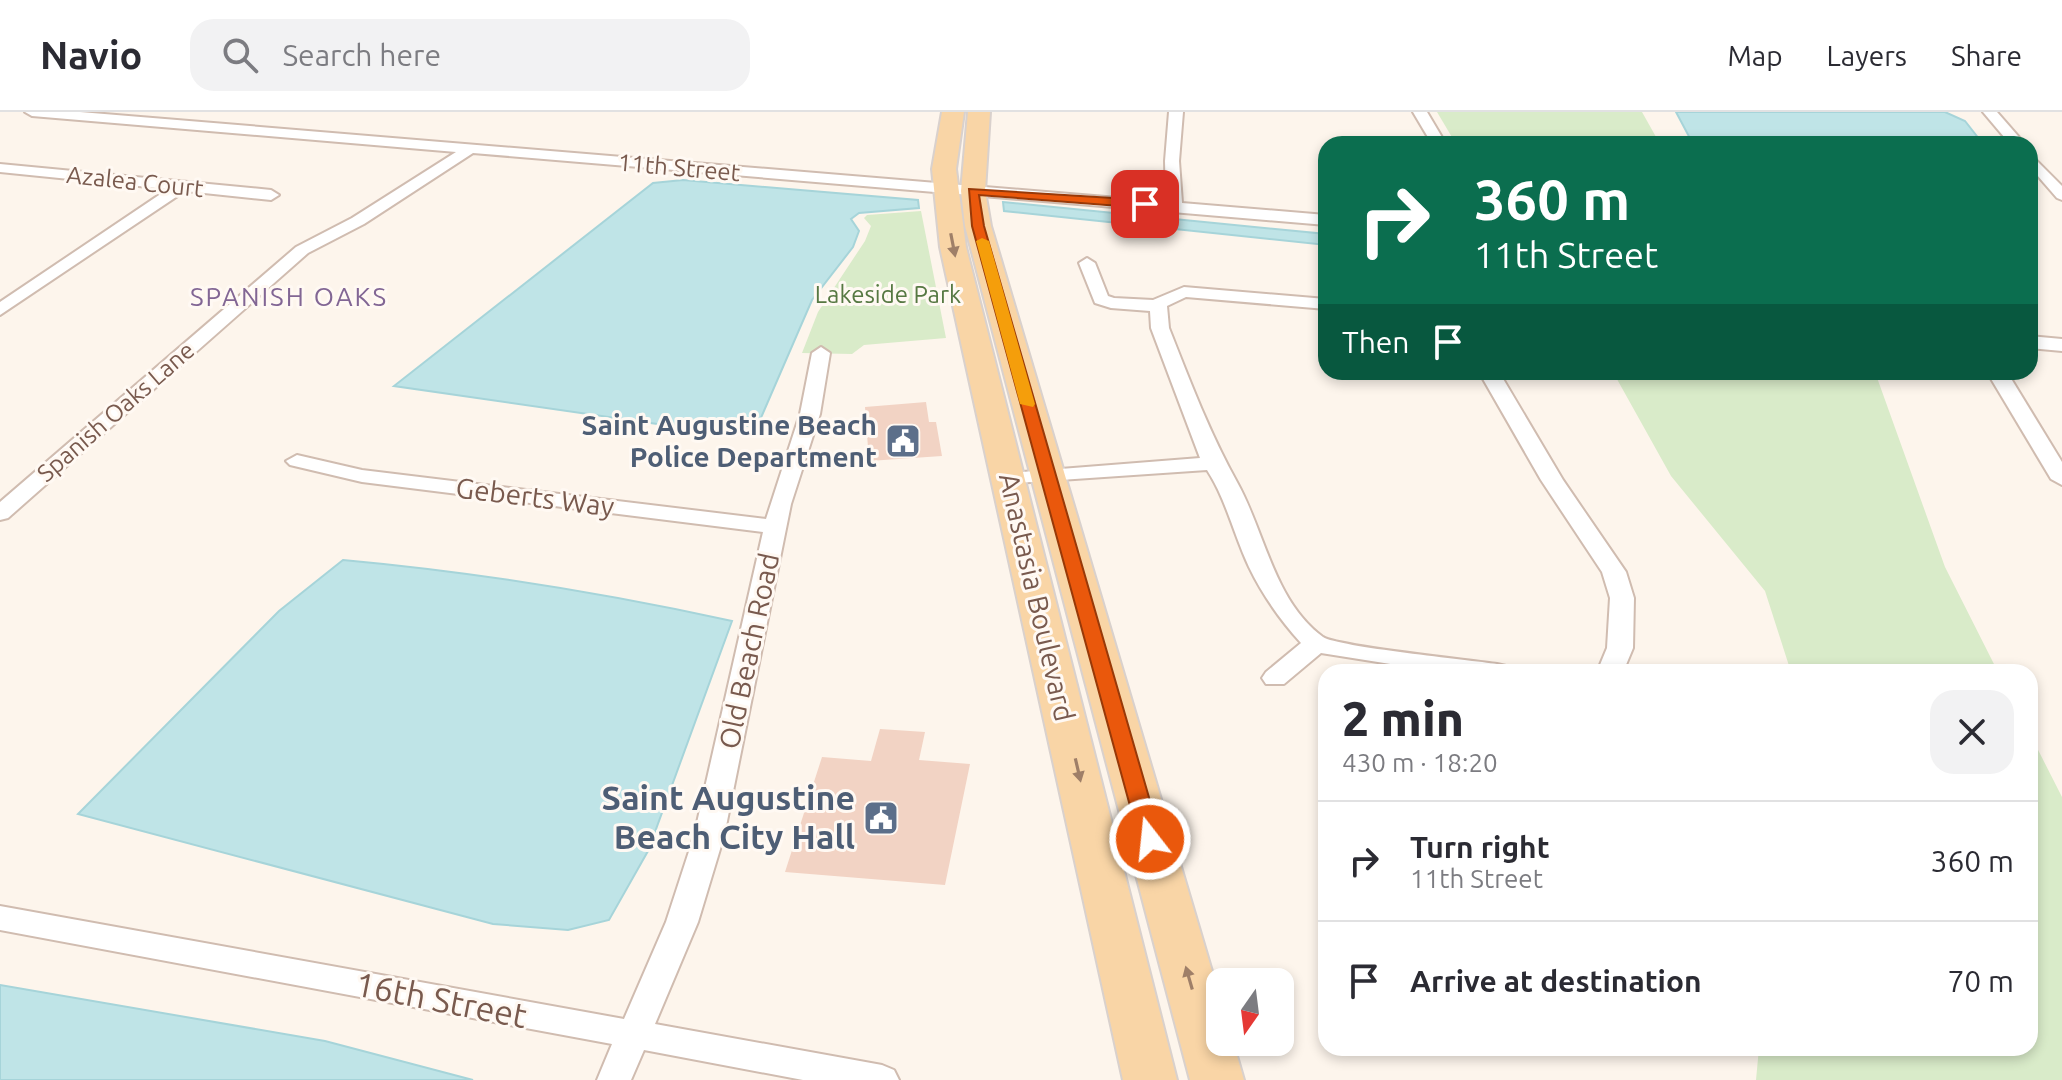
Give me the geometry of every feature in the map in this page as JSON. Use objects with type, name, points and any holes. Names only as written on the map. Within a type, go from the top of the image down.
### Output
[{"type":"main road","name":"Anastasia Boulevard","points":[[953,112],[944,169],[978,226],[1217,1080]]},
{"type":"main road","name":"Anastasia Boulevard","points":[[979,112],[959,190],[953,247],[1150,1080]]},
{"type":"street","name":"11th Street","points":[[32,112],[1318,219]]},
{"type":"street","points":[[127,120],[143,112]]},
{"type":"street","points":[[1174,206],[1172,161],[1176,112]]},
{"type":"street","points":[[1420,112],[1434,136]]},
{"type":"street","points":[[1990,112],[2011,136]]},
{"type":"street","name":"Spanish Oaks Lane","points":[[0,513],[302,250],[358,221],[468,150]]},
{"type":"street","points":[[2038,167],[2062,195]]},
{"type":"street","name":"Azalea Court","points":[[4,171],[271,195]]},
{"type":"street","points":[[0,310],[181,187]]},
{"type":"street","points":[[1087,263],[1101,299],[1111,303],[1158,306]]},
{"type":"street","points":[[1318,303],[1184,292],[1162,300],[1158,306],[1160,328],[1213,463],[1227,484],[1261,568],[1293,620],[1316,644],[1445,664]]},
{"type":"street","points":[[2038,343],[2062,345]]},
{"type":"street","name":"Old Beach Road","points":[[614,1080],[682,922],[709,836],[776,527],[810,414],[821,353]]},
{"type":"street","points":[[1494,380],[1552,480],[1614,572],[1622,598],[1620,648],[1613,664]]},
{"type":"street","points":[[2002,380],[2062,479]]},
{"type":"street","name":"Geberts Way","points":[[297,461],[362,476],[776,527]]},
{"type":"street","points":[[1009,479],[1213,463]]},
{"type":"street","points":[[1275,678],[1316,644]]},
{"type":"street","name":"16th Street","points":[[0,918],[882,1080]]},
{"type":"green space","points":[[1437,112],[1642,112],[1656,136],[1451,136]]},
{"type":"green space","name":"Lakeside Park","points":[[921,211],[946,338],[864,345],[852,354],[802,353],[818,312],[865,241],[871,226],[864,218],[867,215]]},
{"type":"green space","points":[[1617,380],[1878,380],[1945,567],[1994,664],[1788,664],[1765,591],[1671,476]]},
{"type":"green space","points":[[2038,750],[2062,797],[2062,1080],[1756,1080],[1758,1056],[2038,1056]]},
{"type":"water","points":[[1676,112],[1945,112],[1965,121],[1977,136],[1689,136]]},
{"type":"water","points":[[683,180],[918,200],[919,208],[859,213],[851,219],[859,231],[853,247],[812,300],[760,420],[735,431],[692,429],[394,386],[653,183]]},
{"type":"water","points":[[1003,202],[1318,233],[1318,244],[1004,211]]},
{"type":"water","points":[[343,560],[539,584],[732,621],[648,851],[609,920],[568,930],[493,924],[78,814],[279,611]]},
{"type":"water","points":[[0,985],[325,1041],[473,1080],[0,1080]]},
{"type":"building","name":"Saint Augustine Beach Police Department","points":[[926,402],[929,422],[936,422],[942,456],[869,461],[865,407]]},
{"type":"building","name":"Saint Augustine Beach City Hall","points":[[880,729],[925,732],[919,760],[970,764],[945,885],[785,872],[822,757],[871,761]]},
{"type":"slow traffic","points":[[982,241],[1028,404]]},
{"type":"place","name":"Saint Augustine Beach Police Department","points":[[903,441]]},
{"type":"place","name":"Saint Augustine Beach City Hall","points":[[881,818]]},
{"type":"district","name":"SPANISH OAKS","points":[[289,297]]},
{"type":"route","points":[[1145,204],[973,191],[978,226],[1150,839]]}]
